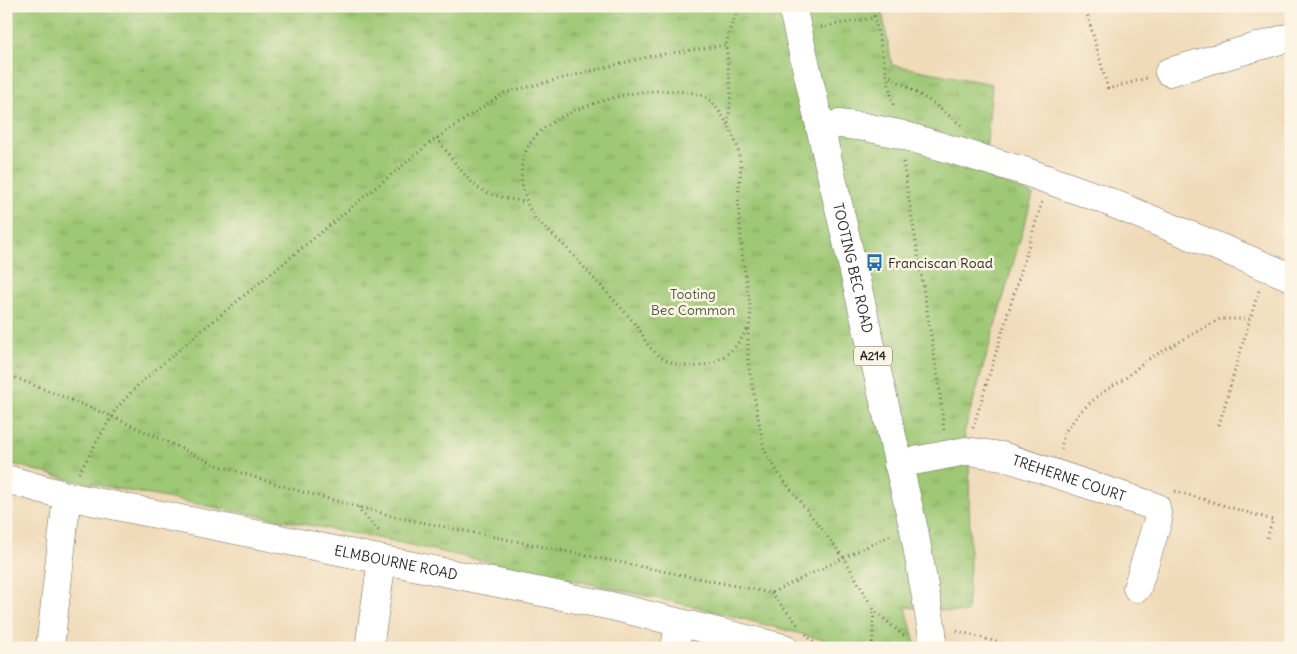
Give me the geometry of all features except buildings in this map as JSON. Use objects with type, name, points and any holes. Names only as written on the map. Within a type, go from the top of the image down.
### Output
[{"type":"main road","name":"TOOTING BEC ROAD","points":[[792,6],[914,530],[932,630],[933,648]]},
{"type":"main road","points":[[1169,72],[1291,37]]},
{"type":"main road","points":[[820,128],[839,124],[865,126],[975,156],[1102,198],[1279,272]]},
{"type":"main road","name":"TREHERNE COURT","points":[[898,464],[955,444],[1002,456],[1156,507]]},
{"type":"main road","name":"ELMBOURNE ROAD","points":[[6,479],[67,496],[385,550],[611,606],[677,635],[784,648]]},
{"type":"main road","points":[[50,648],[67,496]]},
{"type":"main road","points":[[1137,588],[1158,520],[1156,507]]},
{"type":"main road","points":[[369,648],[385,550]]},
{"type":"path","points":[[728,125],[731,93],[726,45],[732,22],[741,6]]},
{"type":"path","points":[[864,6],[872,8],[894,110]]},
{"type":"path","points":[[820,27],[874,18],[882,6]]},
{"type":"path","points":[[1085,6],[1108,89],[1169,72]]},
{"type":"path","points":[[67,496],[111,416],[139,384],[436,138],[504,93],[651,56],[726,45]]},
{"type":"path","points":[[886,74],[933,103],[969,132],[975,156]]},
{"type":"path","points":[[749,326],[733,350],[723,357],[704,365],[687,366],[672,363],[659,356],[624,312],[558,239],[535,217],[524,195],[520,172],[528,145],[535,136],[564,115],[588,106],[649,90],[696,92],[707,98],[718,110],[738,144],[741,166],[738,197],[742,252],[751,312],[748,362],[764,449],[778,473],[844,558],[874,610],[904,636]]},
{"type":"path","points":[[436,138],[480,189],[502,197],[527,202]]},
{"type":"path","points":[[903,159],[939,385],[955,444]]},
{"type":"path","points":[[955,444],[1049,180]]},
{"type":"path","points":[[1219,425],[1250,319],[1279,272]]},
{"type":"path","points":[[1055,474],[1064,433],[1080,412],[1099,395],[1128,377],[1145,362],[1220,319],[1250,319]]},
{"type":"path","points":[[6,374],[111,416],[217,465],[292,489],[396,517],[772,593],[893,534]]},
{"type":"path","points":[[1156,507],[1176,490],[1273,520],[1267,538]]},
{"type":"path","points":[[359,507],[385,550]]},
{"type":"path","points":[[772,593],[818,648]]},
{"type":"path","points":[[872,648],[874,610]]},
{"type":"path","points":[[958,631],[1019,648]]},
{"type":"green space","name":"Tooting Bec Common","points":[[6,6],[881,6],[892,65],[992,84],[984,175],[1033,195],[964,433],[969,457],[970,567],[967,613],[906,607],[916,648],[855,648],[697,607],[387,540],[71,480],[6,462]]},
{"type":"place","name":"Franciscan Road","points":[[874,263]]}]
